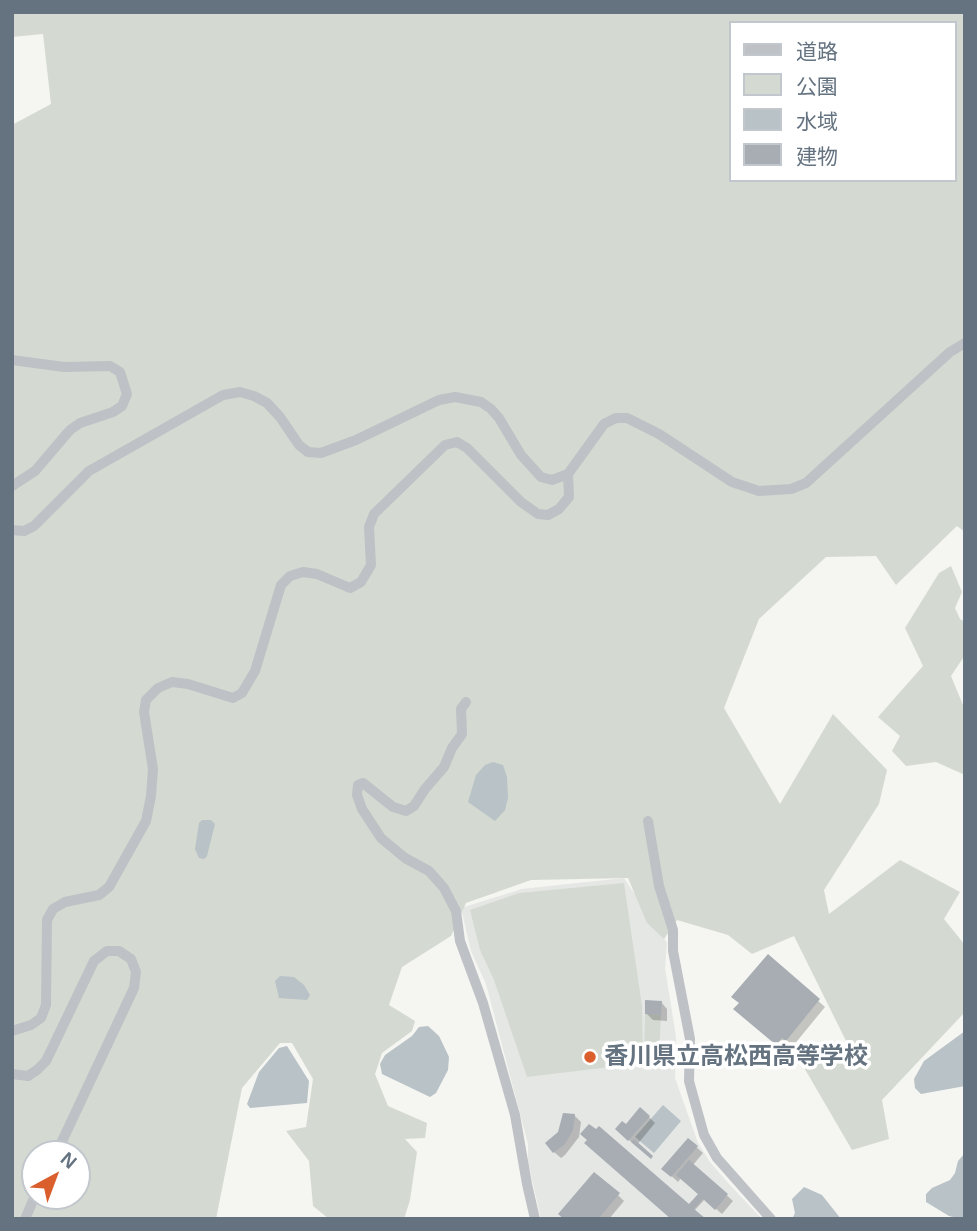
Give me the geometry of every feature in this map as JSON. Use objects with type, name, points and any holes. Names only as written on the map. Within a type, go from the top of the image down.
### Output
[{"type":"street","points":[[12,530],[24,531],[34,526],[89,471],[223,395],[240,393],[267,403],[299,445],[308,452],[321,453],[356,440],[439,400],[469,398],[481,402],[499,418],[521,455],[541,477],[552,480],[568,474],[604,424],[616,418],[627,418],[659,434],[732,482],[759,491],[791,489],[806,484],[950,352],[965,344]]},
{"type":"street","points":[[12,360],[64,367],[110,366],[120,372],[127,394],[122,405],[113,412],[80,423],[70,430],[34,471],[12,486]]},
{"type":"street","points":[[12,1031],[31,1025],[41,1018],[46,1005],[47,920],[53,909],[65,902],[99,895],[109,887],[145,821],[151,796],[153,769],[144,712],[146,700],[158,688],[172,682],[188,684],[233,698],[242,693],[255,671],[281,585],[290,576],[303,572],[317,574],[350,588],[361,582],[371,565],[369,527],[374,514],[445,445],[457,442],[467,448],[521,502],[538,514],[548,515],[559,509],[569,497],[568,474]]},
{"type":"street","points":[[466,702],[461,709],[462,734],[444,767],[414,806],[406,811],[393,807],[363,783],[358,785],[357,795],[362,809],[381,838],[405,858],[429,871],[444,888],[456,911],[460,941],[483,1003],[515,1115],[535,1219]]},
{"type":"street","points":[[648,821],[659,886],[673,930],[673,951],[690,1039],[689,1082],[704,1135],[717,1157],[771,1219]]},
{"type":"street","points":[[12,1074],[28,1076],[46,1061],[94,961],[107,951],[119,951],[131,959],[136,972],[134,988],[62,1140]]},
{"type":"shaded area","name":"香川県立高松西高等学校","points":[[624,878],[667,943],[665,968],[676,1037],[675,1078],[698,1143],[710,1162],[762,1219],[541,1219],[528,1162],[528,1144],[486,984],[471,951],[461,908],[522,889]]},
{"type":"green space","points":[[12,12],[965,12],[965,532],[957,526],[896,585],[876,556],[826,557],[759,619],[724,708],[780,804],[833,714],[887,770],[879,804],[824,890],[829,914],[900,860],[960,892],[944,919],[965,945],[965,1012],[882,1100],[889,1139],[852,1150],[799,1059],[851,1051],[794,936],[752,954],[728,935],[677,920],[664,939],[647,923],[628,878],[531,880],[466,903],[451,936],[402,967],[389,1005],[415,1021],[412,1031],[382,1053],[375,1074],[388,1106],[427,1123],[425,1138],[405,1139],[417,1152],[410,1200],[404,1219],[329,1219],[313,1206],[309,1161],[286,1131],[306,1127],[313,1079],[292,1043],[280,1043],[242,1088],[216,1219],[12,1219],[12,125],[51,104],[43,34],[12,37]]},
{"type":"green space","points":[[951,566],[962,592],[955,608],[960,619],[965,622],[965,655],[951,676],[965,710],[965,775],[936,762],[906,766],[892,751],[900,736],[878,717],[923,666],[905,628],[939,573]]},
{"type":"green space","points":[[624,883],[642,1006],[643,1063],[527,1077],[494,980],[480,950],[470,910],[519,893]]},
{"type":"green space","points":[[645,1014],[661,1015],[659,1056],[644,1056]]},
{"type":"water","points":[[493,762],[503,765],[507,777],[508,798],[505,810],[495,821],[468,802],[476,775],[485,765]]},
{"type":"water","points":[[202,820],[211,820],[215,824],[204,859],[199,858],[195,849],[199,823]]},
{"type":"water","points":[[280,976],[294,977],[304,985],[310,995],[307,1000],[279,998],[275,981]]},
{"type":"water","points":[[428,1026],[439,1036],[449,1057],[448,1070],[436,1093],[430,1097],[382,1074],[380,1064],[385,1055],[412,1036],[419,1027]]},
{"type":"water","points":[[965,1031],[965,1086],[921,1094],[915,1088],[914,1079],[924,1061]]},
{"type":"water","points":[[287,1046],[309,1081],[307,1103],[250,1108],[247,1104],[259,1072],[279,1048]]},
{"type":"water","points":[[663,1105],[681,1121],[654,1153],[635,1137]]},
{"type":"water","points":[[965,1153],[965,1219],[962,1219],[949,1216],[926,1202],[926,1194],[932,1188],[950,1180],[958,1161]]},
{"type":"water","points":[[804,1187],[822,1195],[841,1219],[792,1219],[795,1213],[792,1199]]},
{"type":"building","points":[[768,954],[820,999],[786,1041],[782,1038],[776,1045],[733,1009],[739,1003],[731,997]]},
{"type":"building","points":[[645,1000],[662,1001],[661,1015],[645,1014]]},
{"type":"building","points":[[644,1056],[659,1056],[659,1062],[644,1062]]},
{"type":"building","points":[[640,1107],[650,1116],[628,1141],[615,1129],[622,1121],[626,1124]]},
{"type":"building","points":[[563,1113],[575,1114],[573,1130],[565,1144],[553,1153],[545,1143],[558,1132]]},
{"type":"building","points":[[589,1124],[596,1129],[599,1126],[689,1204],[698,1194],[676,1175],[689,1160],[728,1194],[715,1210],[703,1199],[694,1209],[706,1219],[671,1219],[584,1143],[587,1140],[580,1134]]},
{"type":"building","points":[[688,1138],[698,1146],[671,1177],[661,1169]]},
{"type":"building","points":[[634,1139],[653,1156],[651,1159],[631,1142]]},
{"type":"building","points":[[594,1172],[620,1193],[598,1219],[564,1219],[558,1214]]},
{"type":"place","name":"香川県立高松西高等学校","points":[[590,1057]]}]
